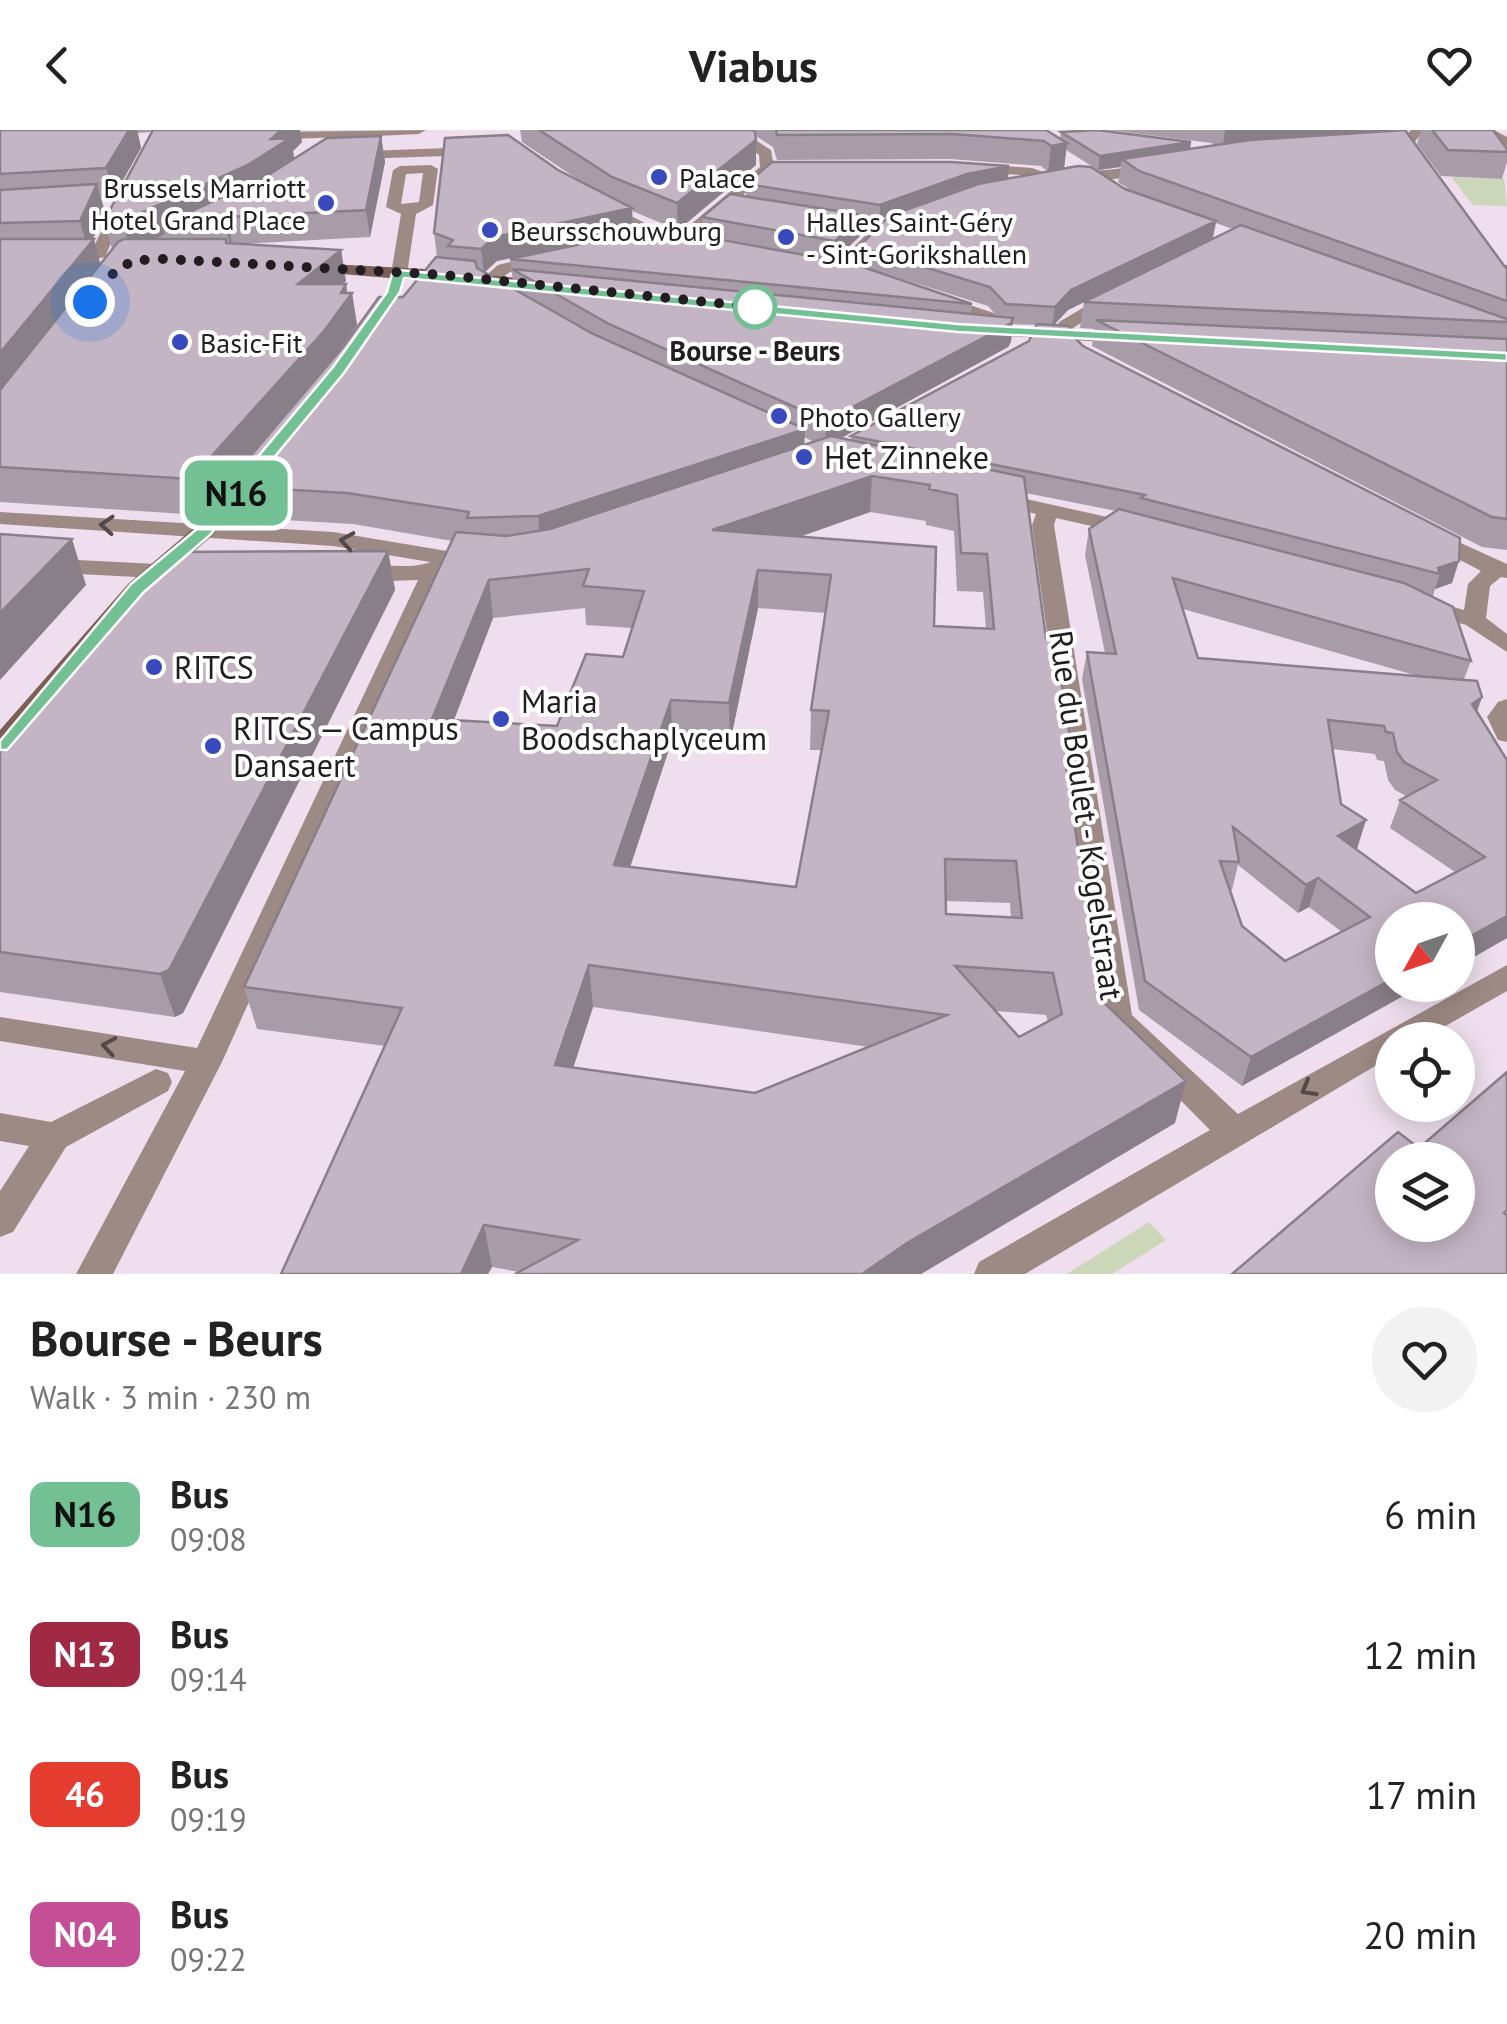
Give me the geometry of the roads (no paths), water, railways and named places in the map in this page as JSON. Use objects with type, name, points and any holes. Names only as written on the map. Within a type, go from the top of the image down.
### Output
[{"type":"street","points":[[248,136],[420,130],[417,162]]},
{"type":"street","points":[[731,130],[766,153],[766,168]]},
{"type":"street","points":[[1369,146],[1405,144],[1418,130]]},
{"type":"street","points":[[1484,130],[1507,142]]},
{"type":"street","points":[[303,170],[346,143],[348,131]]},
{"type":"street","points":[[1405,144],[1420,159]]},
{"type":"street","points":[[396,283],[395,210],[400,170],[417,162],[481,150],[482,146]]},
{"type":"street","points":[[336,149],[360,151],[358,156],[417,162],[431,169],[430,208],[395,210]]},
{"type":"street","points":[[1063,158],[1118,192]]},
{"type":"street","points":[[1002,189],[1076,174],[1096,178],[1174,166]]},
{"type":"street","points":[[584,197],[649,239],[688,243],[766,168],[785,168]]},
{"type":"street","points":[[966,168],[1032,172],[1054,178]]},
{"type":"street","points":[[97,257],[113,204],[132,183]]},
{"type":"street","points":[[726,203],[745,206]]},
{"type":"street","points":[[858,273],[830,268],[889,225],[862,225]]},
{"type":"street","points":[[489,280],[504,268],[564,255]]},
{"type":"street","points":[[77,258],[116,258]]},
{"type":"street","points":[[293,267],[396,283],[489,280],[572,289]]},
{"type":"street","points":[[489,280],[490,292],[522,310]]},
{"type":"street","points":[[893,285],[988,317],[992,321],[990,330]]},
{"type":"street","points":[[1088,358],[1065,326],[1121,293]]},
{"type":"street","points":[[958,328],[1148,340]]},
{"type":"street","points":[[1019,352],[1027,332]]},
{"type":"street","points":[[0,562],[195,570],[262,462]]},
{"type":"street","points":[[966,490],[1157,535]]},
{"type":"street","name":"Rue du Boulet - Kogelstraat","points":[[1047,511],[1043,525],[1117,1020],[1234,1131]]},
{"type":"street","points":[[0,518],[214,534],[333,538],[439,563],[497,563]]},
{"type":"street","points":[[1416,528],[1504,575]]},
{"type":"street","points":[[0,746],[137,588],[214,534]]},
{"type":"street","points":[[340,575],[396,576],[439,563]]},
{"type":"street","points":[[94,1274],[206,1062],[273,908],[439,563]]},
{"type":"street","points":[[1504,575],[1479,584],[1490,622],[1507,645]]},
{"type":"street","points":[[1403,600],[1490,622]]},
{"type":"street","points":[[1507,707],[1500,717],[1507,734]]},
{"type":"street","points":[[1426,1022],[1507,977]]},
{"type":"street","points":[[0,1029],[206,1062]]},
{"type":"street","points":[[992,1274],[1375,1050]]},
{"type":"street","points":[[0,1221],[54,1137],[156,1082]]},
{"type":"street","points":[[0,1128],[54,1137]]},
{"type":"place","name":"Palace","points":[[659,177]]},
{"type":"place","name":"Brussels Marriott Hotel Grand Place","points":[[326,203]]},
{"type":"place","name":"Beursschouwburg","points":[[490,230]]},
{"type":"place","name":"Halles Saint-Géry - Sint-Gorikshallen","points":[[786,237]]},
{"type":"place","name":"Bourse - Beurs","points":[[755,307]]},
{"type":"place","name":"Basic-Fit","points":[[180,342]]},
{"type":"place","name":"Photo Gallery","points":[[779,416]]},
{"type":"place","name":"Het Zinneke","points":[[804,457]]},
{"type":"place","name":"RITCS","points":[[154,667]]},
{"type":"place","name":"Maria Boodschaplyceum","points":[[501,719]]},
{"type":"place","name":"RITCS — Campus Dansaert","points":[[213,746]]}]
